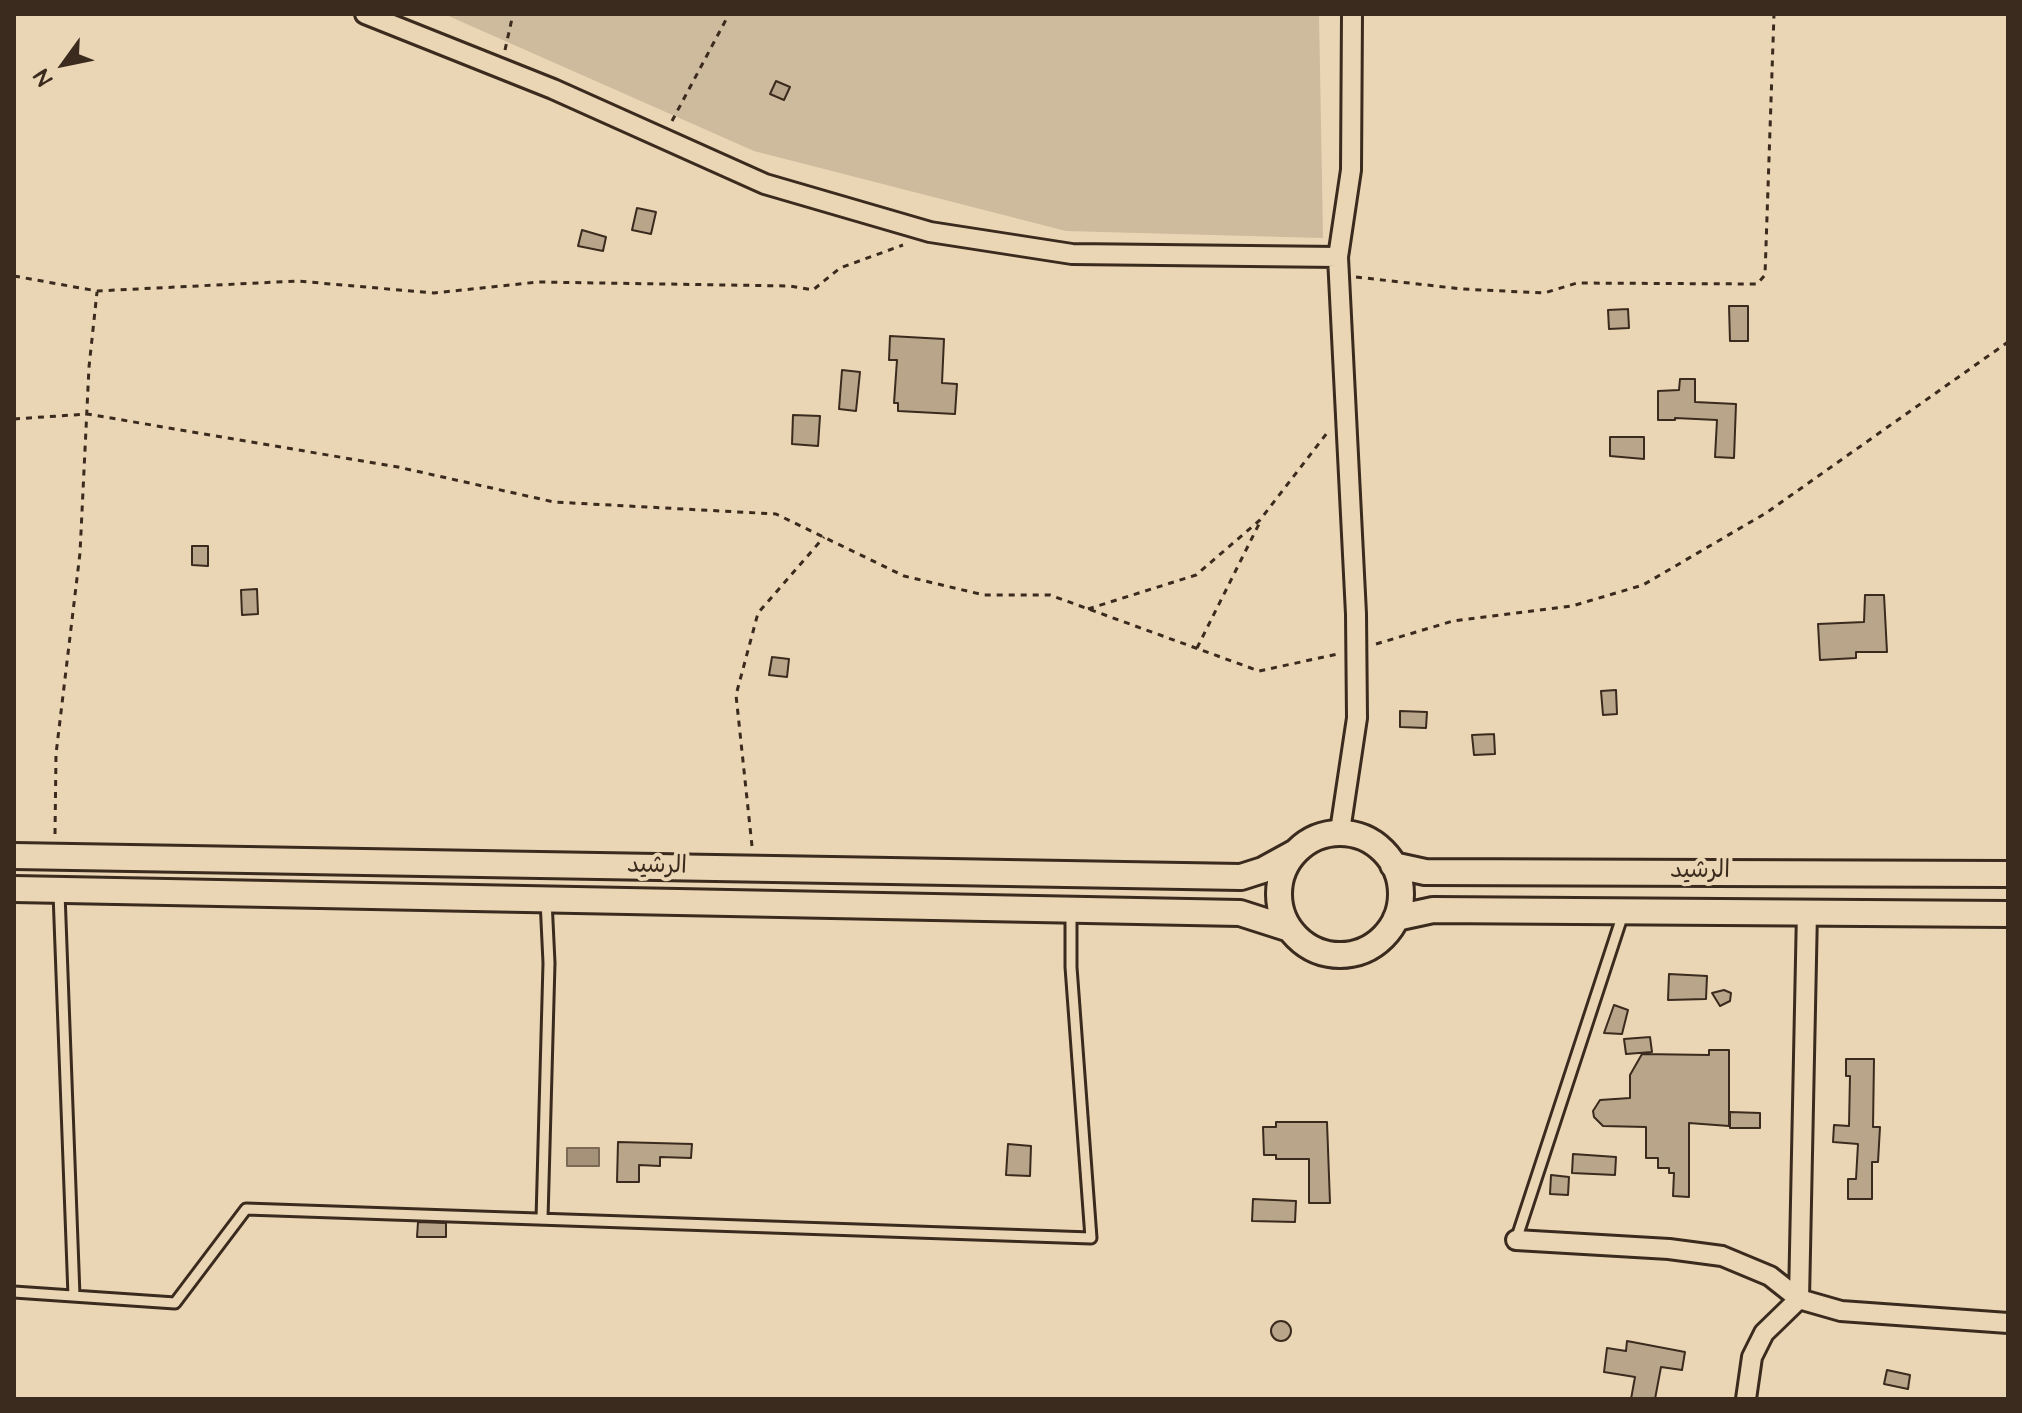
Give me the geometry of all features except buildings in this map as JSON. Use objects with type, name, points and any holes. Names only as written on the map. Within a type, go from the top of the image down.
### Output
[{"type":"street","points":[[365,14],[553,89],[765,184],[930,232],[1072,254],[1339,266]]},
{"type":"street","points":[[1340,831],[1357,718],[1339,266],[1351,170],[1352,14]]},
{"type":"street","points":[[1340,831],[1370,841],[1387,854],[1402,893],[1389,932],[1374,946],[1355,955],[1334,956],[1313,950],[1297,939],[1279,905],[1279,885],[1285,866],[1294,853],[1312,839],[1340,831]]},
{"type":"street","name":"الرشيد","points":[[14,856],[1241,877],[1263,870],[1294,853]]},
{"type":"street","name":"الرشيد","points":[[1393,865],[1425,872],[2008,874]]},
{"type":"street","name":"الرشيد","points":[[14,889],[1240,913],[1290,929]]},
{"type":"street","name":"الرشيد","points":[[1396,918],[1433,910],[2008,914]]},
{"type":"street","points":[[1746,1399],[1752,1357],[1764,1333],[1799,1299],[1807,911]]},
{"type":"street","points":[[1516,1240],[1669,1249],[1722,1256],[1770,1276],[1799,1299],[1841,1311],[2008,1323]]},
{"type":"lane","points":[[59,890],[74,1296]]},
{"type":"lane","points":[[542,1219],[549,963],[546,900]]},
{"type":"lane","points":[[14,1292],[175,1303],[246,1209],[1091,1238],[1071,967],[1071,910]]},
{"type":"lane","points":[[1516,1240],[1624,910]]},
{"type":"path","points":[[500,69],[513,14]]},
{"type":"path","points":[[662,138],[729,14]]},
{"type":"path","points":[[1339,266],[1462,289],[1544,293],[1577,283],[1757,284],[1765,275],[1774,14]]},
{"type":"path","points":[[14,276],[97,291],[297,281],[434,293],[538,282],[790,286],[813,290],[840,268],[893,250],[930,232]]},
{"type":"path","points":[[57,857],[54,811],[56,754],[80,553],[97,291]]},
{"type":"path","points":[[14,419],[87,414],[398,467],[554,502],[776,514],[904,576],[984,595],[1050,595],[1259,671],[1356,650],[1453,621],[1572,606],[1643,585],[1766,513],[2008,342]]},
{"type":"path","points":[[1197,648],[1260,520],[1345,409]]},
{"type":"path","points":[[1088,609],[1196,575],[1260,520]]},
{"type":"path","points":[[755,869],[736,695],[758,613],[824,537]]},
{"type":"shaded area","points":[[444,14],[1319,14],[1323,238],[1066,231],[754,151]]},
{"type":"shaded area","points":[[567,1148],[599,1148],[599,1166],[567,1166]]}]
